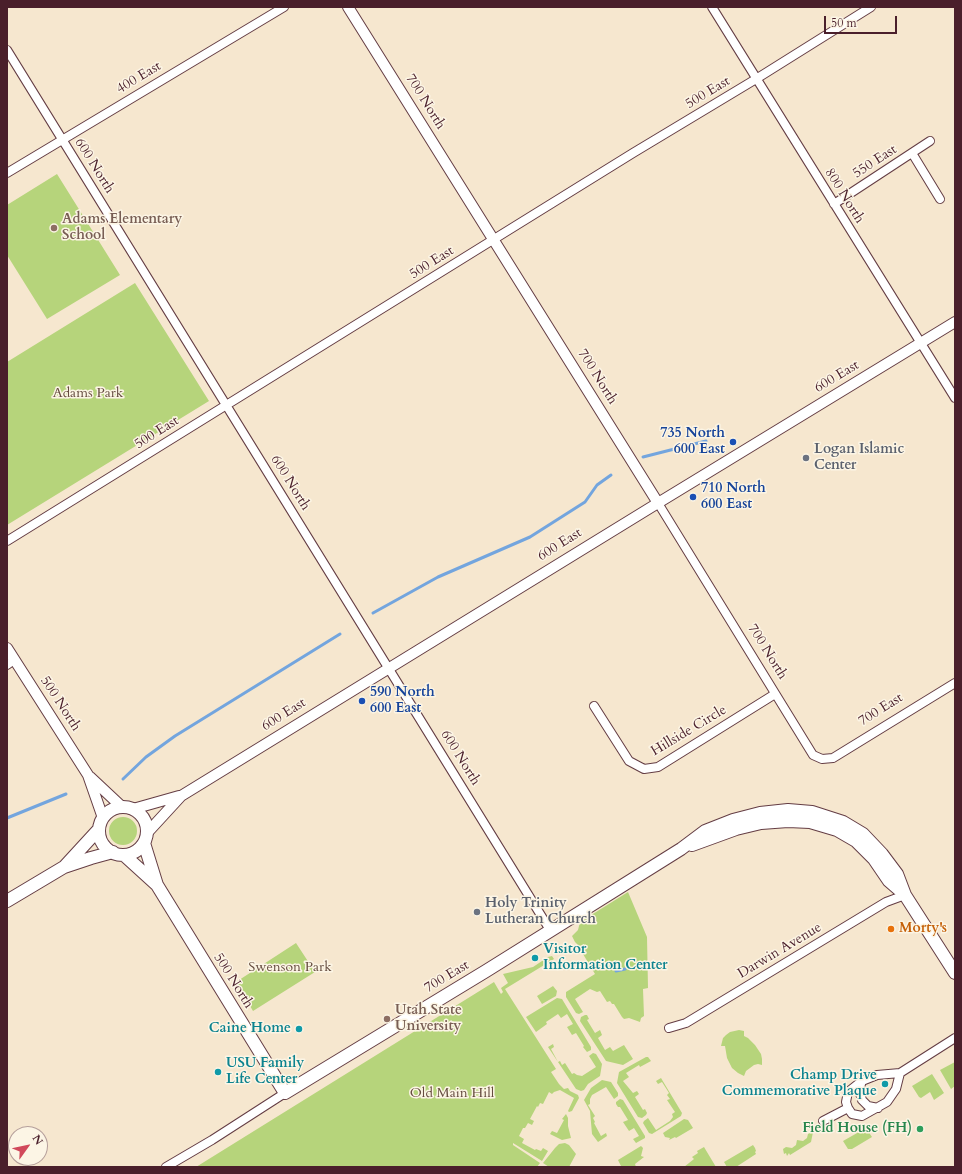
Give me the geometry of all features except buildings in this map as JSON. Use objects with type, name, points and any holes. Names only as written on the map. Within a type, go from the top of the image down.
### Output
[{"type":"main road","points":[[7,901],[64,867],[91,858],[137,851],[146,838],[145,822],[140,814],[127,808],[113,809],[106,814],[101,824],[64,867]]},
{"type":"main road","name":"700 East","points":[[285,1093],[486,971],[681,849],[736,829],[761,823],[788,821],[811,817],[856,841],[874,859],[889,881],[905,895]]},
{"type":"main road","points":[[101,824],[100,838],[104,845],[118,854]]},
{"type":"main road","name":"500 North","points":[[146,838],[157,886],[285,1093]]},
{"type":"main road","name":"500 North","points":[[118,854],[157,886]]},
{"type":"main road","points":[[905,895],[955,973]]},
{"type":"street","name":"400 East","points":[[7,172],[284,7]]},
{"type":"street","name":"700 North","points":[[348,7],[658,503],[813,755],[822,759]]},
{"type":"street","name":"800 North","points":[[712,7],[955,398]]},
{"type":"street","name":"500 East","points":[[7,541],[493,239],[872,7]]},
{"type":"street","name":"600 North","points":[[7,50],[550,930]]},
{"type":"street","name":"550 East","points":[[834,204],[930,141]]},
{"type":"street","points":[[912,153],[940,199]]},
{"type":"street","name":"600 East","points":[[146,838],[181,796],[955,322]]},
{"type":"street","name":"500 North","points":[[7,648],[11,662],[88,775],[127,808]]},
{"type":"street","name":"700 East","points":[[822,759],[833,758],[955,683]]},
{"type":"street","name":"Hillside Circle","points":[[594,706],[629,761],[644,769],[658,767],[776,694]]},
{"type":"street","name":"500 North","points":[[88,775],[101,824]]},
{"type":"street","name":"600 East","points":[[127,808],[181,796]]},
{"type":"street","name":"Darwin Avenue","points":[[669,1028],[686,1023],[880,905],[905,895]]},
{"type":"street","points":[[900,1073],[896,1089],[886,1102],[862,1116],[852,1114],[848,1108],[846,1096],[848,1092],[862,1081],[877,1075],[900,1073],[955,1038]]},
{"type":"street","points":[[862,1081],[859,1090],[862,1100],[868,1106],[878,1108]]},
{"type":"street","name":"700 East","points":[[166,1167],[212,1140],[285,1093]]},
{"type":"street","points":[[823,1121],[848,1108]]},
{"type":"green space","name":"Adams Elementary School","points":[[57,174],[120,275],[47,319],[7,255],[7,205]]},
{"type":"green space","name":"Adams Park","points":[[135,283],[209,401],[7,525],[7,362]]},
{"type":"green space","points":[[123,817],[133,821],[137,831],[133,841],[123,845],[113,841],[109,831],[113,821]]},
{"type":"green space","points":[[628,892],[647,937],[648,988],[643,989],[644,1016],[641,1018],[640,1022],[629,1018],[624,1019],[614,1004],[610,1001],[607,1002],[600,991],[597,992],[590,989],[575,999],[583,1012],[579,1014],[576,1013],[566,997],[566,992],[595,974],[572,936],[578,930],[580,922]]},
{"type":"green space","name":"Swenson Park","points":[[296,943],[315,972],[253,1011],[236,982]]},
{"type":"green space","name":"Old Main Hill","points":[[552,956],[554,959],[505,989],[556,1069],[551,1072],[559,1084],[564,1089],[568,1088],[570,1091],[578,1095],[579,1098],[572,1111],[569,1112],[568,1111],[574,1098],[560,1090],[552,1094],[549,1092],[543,1104],[540,1103],[538,1107],[537,1106],[530,1119],[534,1121],[532,1125],[528,1123],[525,1128],[523,1128],[519,1136],[524,1139],[522,1143],[535,1150],[541,1151],[543,1148],[548,1151],[542,1161],[513,1143],[513,1145],[540,1163],[537,1167],[196,1167],[494,982],[501,994],[503,992],[501,988],[508,983],[503,974],[533,967]]},
{"type":"green space","points":[[553,986],[557,991],[556,996],[542,1004],[537,996]]},
{"type":"green space","points":[[557,998],[562,999],[591,1047],[591,1050],[587,1052],[576,1033],[572,1035],[567,1027],[573,1024],[567,1014],[561,1018],[558,1014],[546,1022],[547,1024],[536,1032],[526,1017]]},
{"type":"green space","points":[[587,1015],[589,1019],[587,1020],[595,1033],[600,1030],[602,1035],[598,1038],[605,1050],[610,1047],[613,1051],[624,1045],[633,1059],[623,1065],[606,1061],[580,1021],[581,1017]]},
{"type":"green space","points":[[739,1030],[744,1031],[744,1036],[755,1045],[761,1054],[762,1059],[762,1065],[754,1065],[746,1071],[744,1076],[732,1068],[727,1058],[725,1046],[721,1046],[723,1038],[726,1035],[730,1032]]},
{"type":"green space","points":[[553,1044],[554,1047],[551,1049],[558,1062],[548,1047]]},
{"type":"green space","points":[[593,1053],[596,1054],[602,1064],[600,1076],[581,1091],[576,1089],[558,1062],[560,1061],[562,1065],[565,1063],[572,1074],[574,1073],[582,1076],[596,1067],[589,1056]]},
{"type":"green space","points":[[648,1057],[651,1061],[640,1067],[639,1065],[626,1073],[629,1077],[623,1081],[633,1093],[637,1091],[639,1094],[635,1097],[643,1110],[645,1109],[647,1113],[642,1118],[638,1117],[617,1083],[619,1072]]},
{"type":"green space","points":[[955,1062],[955,1086],[951,1089],[940,1070]]},
{"type":"green space","points":[[932,1074],[944,1093],[934,1100],[930,1092],[921,1098],[919,1097],[912,1086]]},
{"type":"green space","points":[[661,1078],[682,1113],[681,1116],[652,1134],[649,1133],[643,1123],[644,1121],[648,1118],[656,1130],[670,1121],[673,1117],[672,1114],[675,1112],[667,1100],[670,1099],[667,1095],[669,1093],[662,1082],[658,1084],[656,1081]]},
{"type":"green space","points":[[602,1080],[611,1082],[618,1093],[618,1096],[614,1099],[606,1087],[592,1095],[590,1099],[590,1104],[588,1105],[595,1116],[593,1118],[594,1123],[601,1136],[606,1133],[607,1136],[598,1142],[592,1134],[590,1111],[584,1100],[591,1088]]},
{"type":"green space","points":[[620,1099],[623,1100],[645,1136],[645,1138],[636,1143],[633,1139],[639,1136],[634,1128],[629,1131],[623,1122],[628,1120],[620,1107],[616,1104],[616,1102]]},
{"type":"green space","points":[[566,1114],[571,1138],[562,1140],[550,1134],[552,1131],[557,1133],[564,1120],[562,1119]]},
{"type":"green space","points":[[684,1119],[688,1120],[693,1128],[676,1138],[675,1137],[669,1140],[670,1138],[665,1137],[663,1133]]},
{"type":"green space","points":[[866,1128],[872,1137],[852,1149],[848,1149],[843,1141]]},
{"type":"green space","points":[[811,1132],[813,1132],[811,1142],[790,1155],[789,1153],[787,1156],[786,1153],[784,1154],[783,1149],[786,1147],[792,1148],[796,1145],[797,1140],[803,1141]]},
{"type":"green space","points":[[565,1143],[569,1145],[576,1154],[569,1167],[549,1167],[543,1163],[559,1144]]},
{"type":"green space","points":[[753,1145],[756,1154],[736,1167],[727,1167],[724,1162]]},
{"type":"green space","points":[[641,1146],[643,1148],[641,1156],[644,1157],[635,1164],[636,1167],[619,1167],[621,1166],[618,1160]]},
{"type":"green space","points":[[704,1147],[716,1167],[684,1167],[694,1159],[692,1157],[698,1153],[697,1151]]},
{"type":"waterway","points":[[643,457],[706,441]]},
{"type":"waterway","points":[[373,613],[438,577],[530,537],[585,502],[597,485],[611,475]]},
{"type":"waterway","points":[[123,779],[146,757],[175,736],[340,634]]},
{"type":"waterway","points":[[7,818],[66,794]]},
{"type":"waterway","points":[[616,971],[625,969]]},
{"type":"place","name":"Adams Elementary School","points":[[54,228]]},
{"type":"place","name":"735 North 600 East","points":[[733,442]]},
{"type":"place","name":"Logan Islamic Center","points":[[806,458]]},
{"type":"place","name":"710 North 600 East","points":[[693,497]]},
{"type":"place","name":"590 North 600 East","points":[[362,701]]},
{"type":"place","name":"Holy Trinity Lutheran Church","points":[[477,912]]},
{"type":"place","name":"Morty's","points":[[891,929]]},
{"type":"place","name":"Visitor Information Center","points":[[535,958]]},
{"type":"place","name":"Utah State University","points":[[387,1019]]},
{"type":"place","name":"Caine Home","points":[[299,1029]]},
{"type":"place","name":"USU Family Life Center","points":[[218,1072]]},
{"type":"place","name":"Champ Drive Commemorative Plaque","points":[[885,1084]]},
{"type":"place","name":"Field House (FH)","points":[[920,1129]]}]
